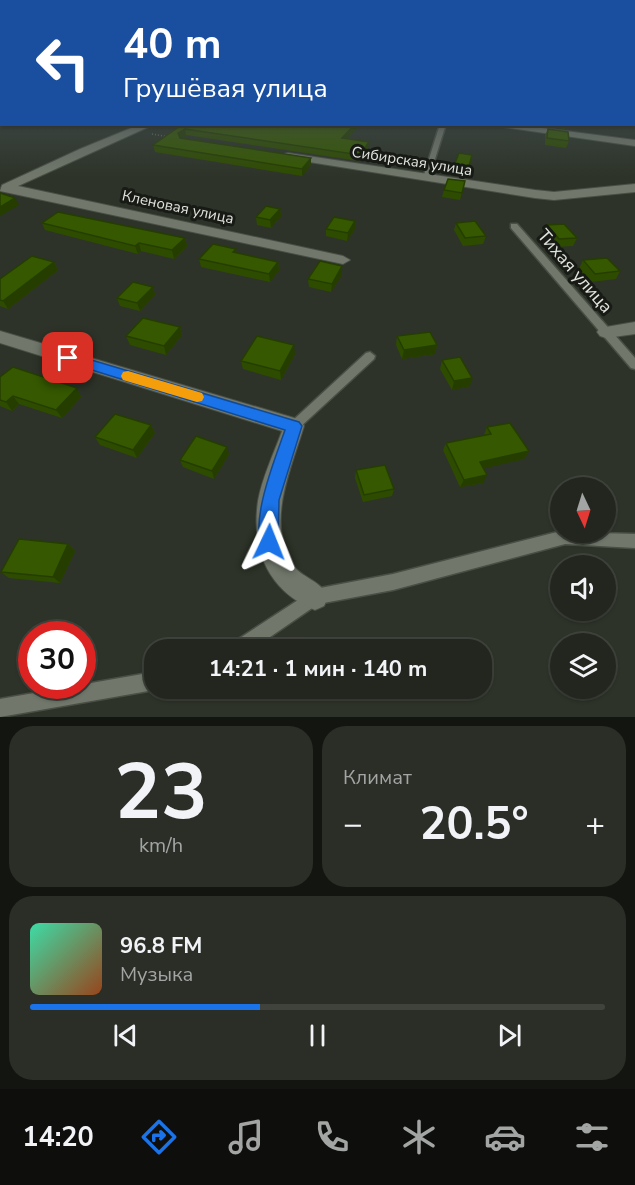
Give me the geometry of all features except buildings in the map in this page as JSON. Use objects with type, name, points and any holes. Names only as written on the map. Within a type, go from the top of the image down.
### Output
[{"type":"street","points":[[3,188],[84,151],[147,126]]},
{"type":"street","points":[[502,126],[635,143]]},
{"type":"street","points":[[582,126],[582,136]]},
{"type":"street","name":"Сибирская улица","points":[[277,154],[554,196],[635,188]]},
{"type":"street","name":"Кленовая улица","points":[[3,188],[343,260]]},
{"type":"street","points":[[606,332],[635,328]]},
{"type":"street","points":[[0,337],[294,426],[270,500],[269,542],[284,575],[315,597]]},
{"type":"lane","points":[[426,178],[442,126]]},
{"type":"lane","name":"Тихая улица","points":[[514,226],[635,365]]},
{"type":"lane","points":[[294,426],[370,356]]},
{"type":"lane","points":[[252,639],[315,597],[393,582],[565,537],[635,540]]},
{"type":"lane","points":[[0,708],[144,683]]},
{"type":"path","points":[[136,131],[176,138]]},
{"type":"slow traffic","points":[[128,376],[197,397]]},
{"type":"route","points":[[68,358],[294,426],[270,500],[269,542]]}]
